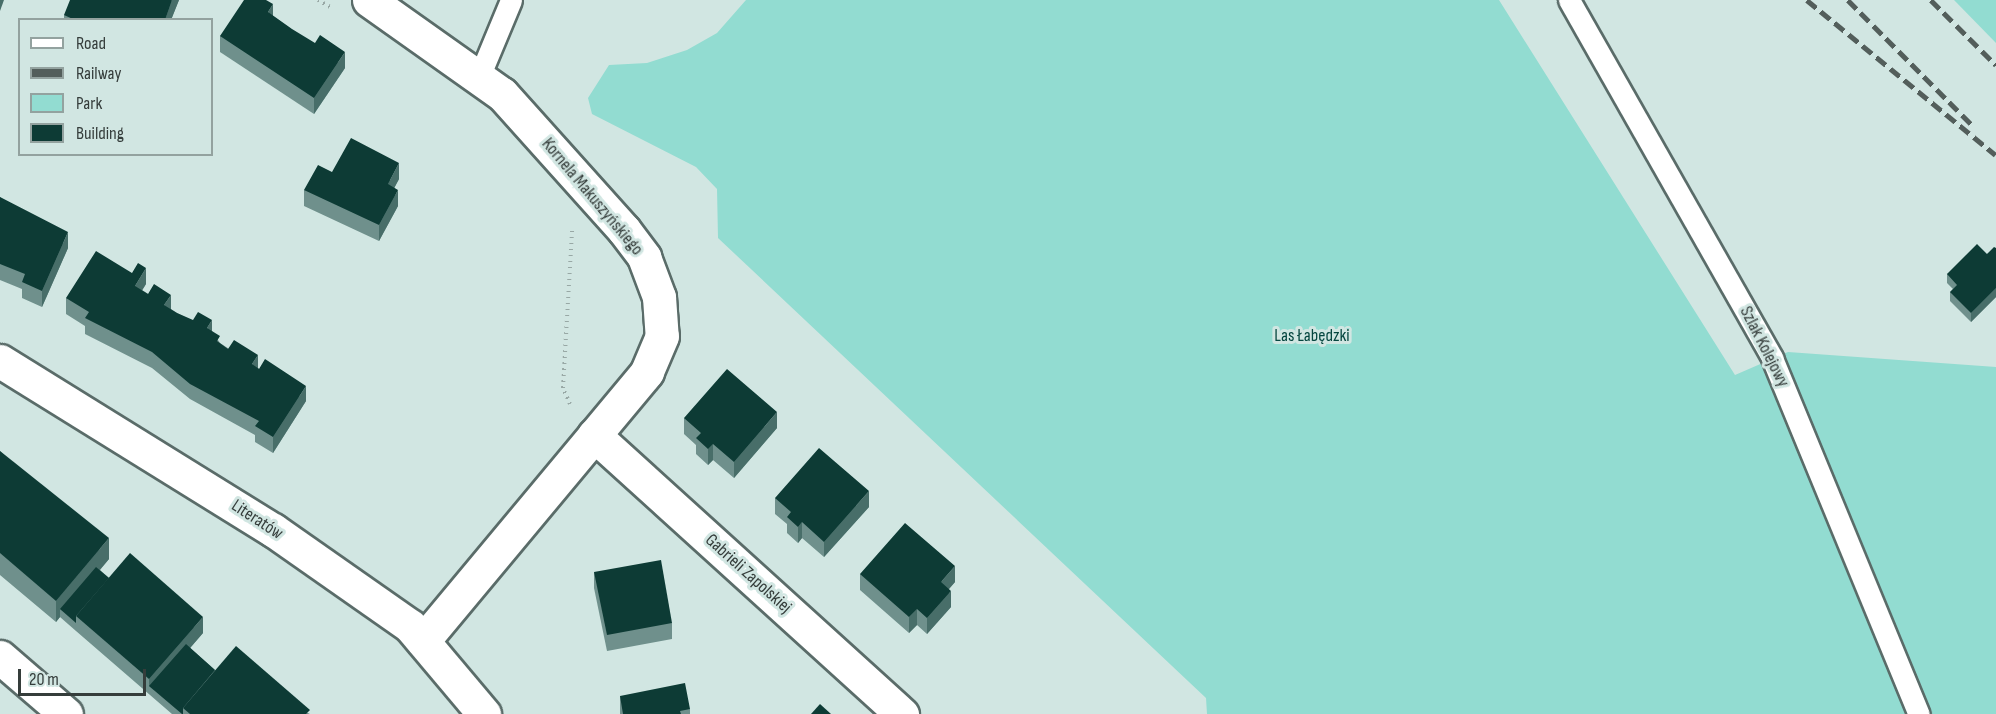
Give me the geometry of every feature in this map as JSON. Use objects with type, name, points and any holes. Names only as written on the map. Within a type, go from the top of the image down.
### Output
[{"type":"street","name":"Kornela Makuszyńskiego","points":[[369,0],[502,94],[624,230],[644,257],[659,297],[662,336],[647,372],[423,641]]},
{"type":"street","name":"Literatów","points":[[0,361],[273,530],[410,626],[484,714]]},
{"type":"street","name":"Gabrieli Zapolskiej","points":[[594,435],[902,714]]},
{"type":"street","points":[[0,657],[66,714]]},
{"type":"lane","points":[[479,77],[511,0]]},
{"type":"lane","name":"Szlak Kolejowy","points":[[1569,0],[1772,358],[1919,714]]},
{"type":"path","points":[[572,229],[563,388],[572,410]]},
{"type":"green space","name":"Las Łabędzki","points":[[746,0],[1499,0],[1735,375],[1788,352],[1996,367],[1996,714],[1207,714],[1206,698],[718,238],[717,189],[696,167],[592,114],[588,98],[609,65],[647,63],[687,50],[717,33]]},
{"type":"green space","points":[[1954,0],[1996,0],[1996,43]]},
{"type":"building","points":[[70,0],[172,0],[166,18],[71,18],[64,15]]},
{"type":"building","points":[[244,0],[266,0],[273,4],[268,12],[292,29],[315,43],[320,35],[345,52],[314,98],[220,36]]},
{"type":"building","points":[[351,138],[399,163],[388,184],[398,190],[379,225],[304,190],[318,165],[332,172]]},
{"type":"building","points":[[0,197],[68,232],[42,291],[22,282],[25,274],[0,264]]},
{"type":"building","points":[[1977,244],[1987,254],[1994,247],[1996,248],[1996,288],[1971,313],[1950,292],[1957,285],[1947,274]]},
{"type":"building","points":[[96,251],[132,273],[138,263],[146,268],[135,286],[148,294],[154,284],[171,295],[164,305],[193,320],[198,312],[212,320],[207,328],[220,336],[217,341],[228,349],[234,340],[258,355],[252,364],[259,369],[265,359],[306,386],[273,437],[255,426],[259,421],[190,384],[152,352],[85,318],[89,312],[66,298]]},
{"type":"building","points":[[727,369],[777,412],[734,462],[713,444],[708,449],[696,438],[701,433],[684,418]]},
{"type":"building","points":[[819,448],[869,491],[824,542],[802,522],[798,527],[787,517],[791,512],[775,498]]},
{"type":"building","points":[[0,451],[109,538],[56,601],[0,553]]},
{"type":"building","points":[[905,523],[955,566],[941,582],[951,591],[927,618],[917,609],[909,617],[860,574]]},
{"type":"building","points":[[130,553],[203,617],[149,679],[76,616]]},
{"type":"building","points":[[661,560],[672,623],[607,635],[594,572]]},
{"type":"building","points":[[96,567],[109,578],[76,616],[76,623],[60,609]]},
{"type":"building","points":[[186,644],[215,670],[183,708],[182,714],[149,686]]},
{"type":"building","points":[[236,646],[310,710],[306,714],[190,714],[183,708]]},
{"type":"building","points":[[685,683],[690,709],[680,711],[681,714],[623,714],[620,696]]},
{"type":"building","points":[[820,704],[831,714],[811,714]]},
{"type":"railway","points":[[1807,0],[1996,155]]},
{"type":"railway","points":[[1848,0],[1973,126]]},
{"type":"railway","points":[[1931,0],[1996,65]]}]
